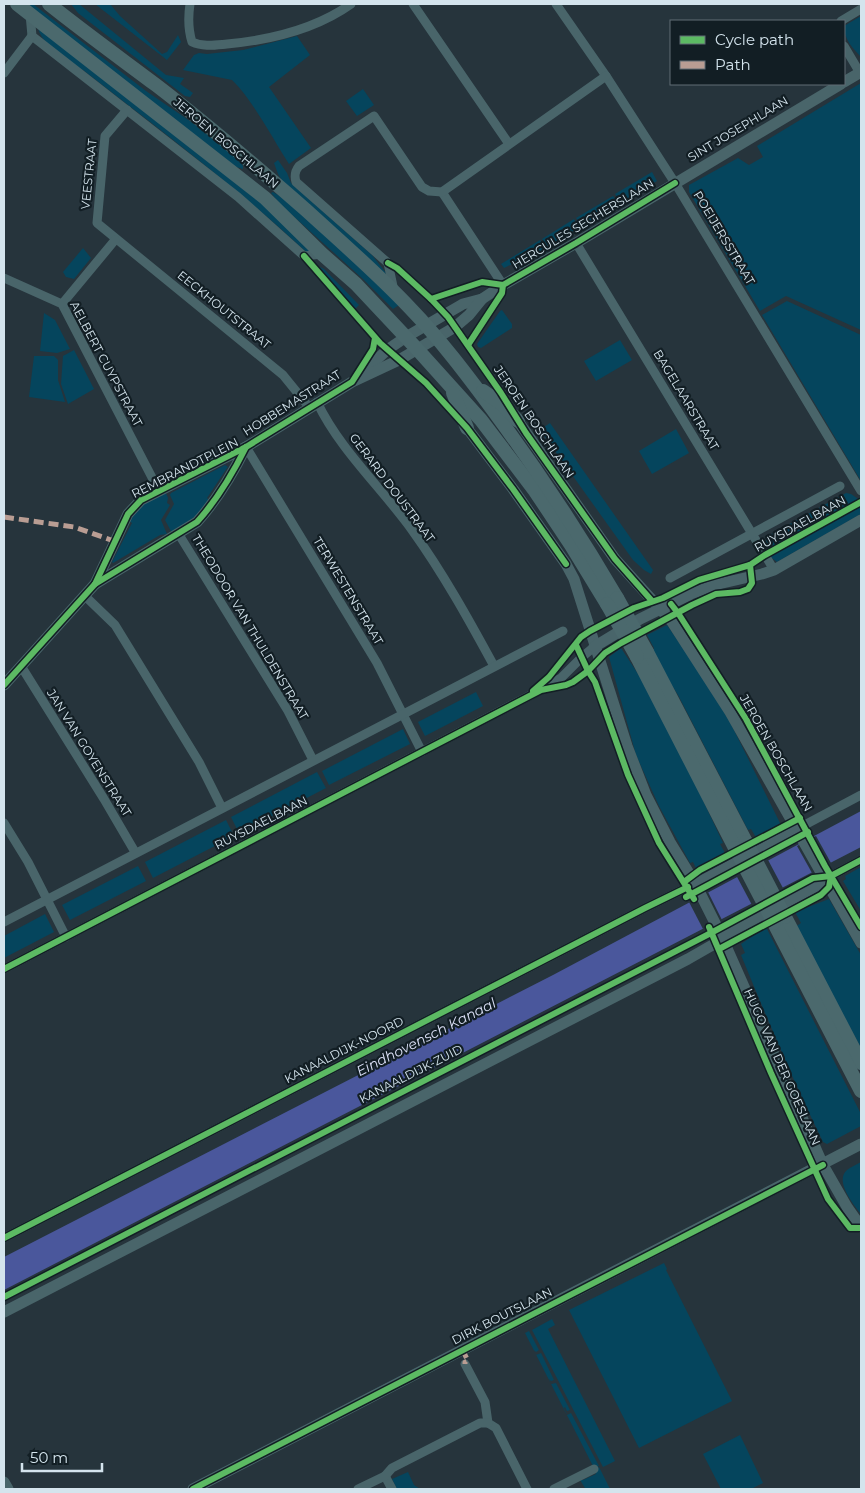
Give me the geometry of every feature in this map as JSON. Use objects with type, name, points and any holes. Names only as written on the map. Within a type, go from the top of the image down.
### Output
[{"type":"main road","name":"JEROEN BOSCHLAAN","points":[[17,4],[265,198],[322,254],[356,284],[482,420],[612,601]]},
{"type":"main road","name":"JEROEN BOSCHLAAN","points":[[50,4],[157,86],[270,178],[395,292],[477,388],[547,485],[582,540],[612,601],[780,920]]},
{"type":"main road","points":[[66,4],[82,20],[86,33]]},
{"type":"main road","points":[[450,385],[467,428]]},
{"type":"main road","points":[[477,388],[502,404],[518,421]]},
{"type":"main road","points":[[780,920],[861,1063]]},
{"type":"main road","points":[[780,920],[861,1091]]},
{"type":"street","points":[[190,4],[190,33],[192,42],[199,45],[240,43],[268,38],[312,25],[352,4]]},
{"type":"street","points":[[413,4],[509,144]]},
{"type":"street","name":"POEIJERSSTRAAT","points":[[556,4],[606,76],[675,183],[861,491]]},
{"type":"street","points":[[842,20],[861,9]]},
{"type":"street","points":[[4,73],[32,36],[30,14]]},
{"type":"street","points":[[32,36],[238,197],[304,256],[322,254]]},
{"type":"street","name":"SINT JOSEPHLAAN","points":[[845,48],[860,72],[845,81]]},
{"type":"street","points":[[503,285],[442,192],[606,76]]},
{"type":"street","name":"SINT JOSEPHLAAN","points":[[675,183],[839,85]]},
{"type":"street","name":"VEESTRAAT","points":[[116,240],[97,223],[105,136],[126,110]]},
{"type":"street","name":"JEROEN BOSCHLAAN","points":[[395,292],[388,263],[301,188],[294,176],[296,170],[299,166],[374,116],[422,187],[429,191],[442,192]]},
{"type":"street","name":"HERCULES SEGHERSLAAN","points":[[436,338],[460,323],[482,299],[503,285],[576,244],[675,183]]},
{"type":"street","points":[[62,304],[116,240]]},
{"type":"street","name":"EECKHOUTSTRAAT","points":[[116,240],[283,375],[313,405]]},
{"type":"street","name":"BAGELAARSTRAAT","points":[[576,244],[774,570]]},
{"type":"street","name":"AELBERT CUYPSTRAAT","points":[[4,278],[62,304],[159,491]]},
{"type":"street","name":"HERCULES SEGHERSLAAN","points":[[426,326],[463,304],[482,299]]},
{"type":"street","name":"HOBBEMASTRAAT","points":[[352,382],[387,350],[426,326]]},
{"type":"street","name":"HOBBEMASTRAAT","points":[[246,447],[352,382],[399,360],[436,338]]},
{"type":"street","name":"GERARD DOUSTRAAT","points":[[313,405],[412,530],[469,619],[494,666]]},
{"type":"street","name":"JEROEN BOSCHLAAN","points":[[518,421],[615,559],[672,622],[730,712],[826,881]]},
{"type":"street","points":[[467,428],[513,489],[566,564],[574,579],[594,647],[627,746],[646,795],[670,842],[695,883]]},
{"type":"street","name":"REMBRANDTPLEIN","points":[[95,584],[128,514],[141,500],[246,447]]},
{"type":"street","name":"REMBRANDTPLEIN","points":[[95,584],[197,522],[207,511],[236,468],[246,447]]},
{"type":"street","name":"TERWESTENSTRAAT","points":[[246,447],[377,663],[422,752]]},
{"type":"street","points":[[752,533],[840,486]]},
{"type":"street","name":"RUYSDAELBAAN","points":[[4,969],[548,686],[561,678],[582,656],[610,636],[661,609],[714,585],[774,570],[861,520]]},
{"type":"street","name":"THEODOOR VAN THULDENSTRAAT","points":[[178,533],[288,711],[313,760]]},
{"type":"street","name":"RUYSDAELBAAN","points":[[670,578],[752,533]]},
{"type":"street","points":[[4,685],[95,584]]},
{"type":"street","points":[[85,596],[115,625],[199,762],[222,808]]},
{"type":"street","points":[[4,922],[135,852],[563,631]]},
{"type":"street","name":"JAN VAN GOYENSTRAAT","points":[[21,666],[135,852]]},
{"type":"street","name":"KANAALDIJK-NOORD","points":[[4,1238],[861,796]]},
{"type":"street","points":[[4,823],[28,862],[66,937]]},
{"type":"street","name":"KANAALDIJK-ZUID","points":[[4,1312],[688,959],[716,943],[722,937],[861,860]]},
{"type":"street","points":[[826,881],[861,943]]},
{"type":"street","name":"HUGO VAN DER GOESLAAN","points":[[695,883],[716,923],[823,1165],[861,1227]]},
{"type":"street","name":"DIRK BOUTSLAAN","points":[[195,1489],[861,1144]]},
{"type":"street","points":[[466,1364],[485,1402],[488,1423]]},
{"type":"street","points":[[358,1489],[385,1476],[392,1468],[480,1423],[488,1423],[496,1428],[527,1489]]},
{"type":"street","points":[[554,1489],[594,1469]]},
{"type":"street","points":[[385,1476],[392,1489]]},
{"type":"street","points":[[4,1482],[8,1489]]},
{"type":"shaded area","points":[[26,4],[33,4],[146,91],[206,132],[237,157],[243,169],[236,167]]},
{"type":"shaded area","points":[[71,4],[79,4],[166,75],[184,78],[180,84],[193,93],[190,97],[185,96],[78,13]]},
{"type":"shaded area","points":[[95,4],[110,4],[120,16],[162,54],[167,52],[178,35],[181,42],[167,60]]},
{"type":"shaded area","points":[[861,16],[861,57],[847,40],[845,25]]},
{"type":"shaded area","points":[[38,28],[255,197],[312,250],[306,252],[197,159],[83,70],[77,70],[48,45]]},
{"type":"shaded area","points":[[297,36],[310,55],[269,87],[311,148],[289,164],[255,108],[232,80],[183,70],[194,55],[199,53],[207,54],[243,50]]},
{"type":"shaded area","points":[[861,83],[861,330],[786,296],[760,311],[689,192],[689,185],[738,158],[749,165],[763,157],[757,146]]},
{"type":"shaded area","points":[[363,89],[374,105],[357,116],[346,101]]},
{"type":"shaded area","points":[[278,160],[291,183],[372,255],[386,273],[385,275],[283,182],[274,163]]},
{"type":"shaded area","points":[[652,172],[657,181],[621,203],[615,194]]},
{"type":"shaded area","points":[[273,192],[285,199],[348,254],[399,305],[393,309],[363,279],[281,205],[271,193]]},
{"type":"shaded area","points":[[613,196],[619,204],[582,227],[576,218]]},
{"type":"shaded area","points":[[574,219],[579,228],[547,246],[542,239]]},
{"type":"shaded area","points":[[540,240],[547,252],[530,255],[504,268],[501,264]]},
{"type":"shaded area","points":[[83,248],[91,258],[74,279],[66,277],[63,272]]},
{"type":"shaded area","points":[[320,267],[359,305],[354,310],[318,271]]},
{"type":"shaded area","points":[[787,301],[861,335],[861,481],[762,315]]},
{"type":"shaded area","points":[[502,310],[512,324],[512,328],[481,348],[478,347],[477,344]]},
{"type":"shaded area","points":[[44,313],[55,320],[70,349],[57,353],[40,351]]},
{"type":"shaded area","points":[[620,340],[632,360],[596,381],[584,361]]},
{"type":"shaded area","points":[[74,350],[94,389],[68,404],[61,384],[63,356]]},
{"type":"shaded area","points":[[34,356],[54,356],[58,360],[58,380],[65,402],[29,397]]},
{"type":"shaded area","points":[[550,423],[653,570],[651,574],[633,560],[540,430]]},
{"type":"shaded area","points":[[676,429],[689,453],[652,474],[639,451]]},
{"type":"shaded area","points":[[225,465],[228,467],[207,498],[210,501],[203,511],[172,533],[165,520],[174,504],[171,493]]},
{"type":"shaded area","points":[[165,491],[168,498],[167,503],[170,505],[161,520],[167,534],[160,535],[113,563],[132,523],[128,520],[134,510]]},
{"type":"shaded area","points":[[846,493],[861,501],[861,514],[777,562],[769,556],[766,540],[768,536]]},
{"type":"shaded area","points":[[667,625],[705,680],[730,722],[781,825],[757,839],[751,829],[748,830],[678,695],[651,653],[654,648],[647,635]]},
{"type":"shaded area","points":[[621,648],[646,686],[680,751],[723,843],[720,844],[725,853],[696,868],[693,862],[690,863],[659,806],[636,755],[609,657]]},
{"type":"shaded area","points":[[476,692],[483,706],[425,736],[418,722]]},
{"type":"shaded area","points":[[403,729],[410,744],[329,785],[322,771]]},
{"type":"shaded area","points":[[317,772],[326,788],[239,833],[231,817]]},
{"type":"shaded area","points":[[226,820],[234,836],[153,878],[145,862]]},
{"type":"shaded area","points":[[138,866],[146,881],[70,920],[62,905]]},
{"type":"shaded area","points":[[861,867],[861,911],[843,881],[846,879],[845,876]]},
{"type":"shaded area","points":[[829,899],[861,955],[861,1048],[795,927],[801,923],[795,912]]},
{"type":"shaded area","points":[[45,914],[54,932],[4,958],[4,936]]},
{"type":"shaded area","points":[[766,927],[861,1114],[861,1126],[827,1144],[823,1142],[801,1096],[741,955],[745,953],[741,944]]},
{"type":"shaded area","points":[[861,1162],[861,1214],[847,1193],[843,1180],[847,1170]]},
{"type":"shaded area","points":[[664,1263],[732,1401],[639,1448],[569,1310]]},
{"type":"shaded area","points":[[552,1319],[555,1325],[548,1329],[615,1461],[603,1467],[532,1330]]},
{"type":"shaded area","points":[[529,1331],[539,1350],[536,1352],[534,1350],[535,1353],[525,1333]]},
{"type":"shaded area","points":[[541,1353],[554,1380],[551,1381],[549,1379],[551,1383],[536,1355]]},
{"type":"shaded area","points":[[556,1383],[570,1410],[567,1411],[564,1408],[567,1415],[571,1413],[599,1466],[594,1468],[551,1384]]},
{"type":"shaded area","points":[[740,1435],[763,1483],[751,1489],[721,1489],[703,1454]]},
{"type":"shaded area","points":[[599,1467],[610,1489],[585,1488],[580,1480],[596,1474],[594,1470]]},
{"type":"shaded area","points":[[408,1472],[414,1485],[420,1489],[397,1489],[392,1479]]},
{"type":"water","points":[[861,811],[861,847],[4,1290],[4,1257],[553,975]]},
{"type":"pier","points":[[816,836],[831,863],[812,873],[797,846]]},
{"type":"pier","points":[[767,858],[784,890],[753,907],[736,875]]},
{"type":"pier","points":[[708,892],[722,920],[703,929],[689,902]]},
{"type":"marked path","points":[[4,517],[74,527],[114,541]]},
{"type":"marked path","points":[[462,1349],[468,1361],[465,1364]]},
{"type":"cycle path","points":[[431,299],[482,282],[503,285],[675,183]]},
{"type":"cycle path","points":[[304,256],[380,343],[426,383],[467,428],[566,564]]},
{"type":"cycle path","points":[[388,263],[397,268],[448,317],[501,393],[526,433],[615,559],[652,601]]},
{"type":"cycle path","points":[[468,345],[502,293],[503,285]]},
{"type":"cycle path","points":[[4,685],[95,584],[128,514],[141,500],[246,447],[352,382],[373,349],[375,338]]},
{"type":"cycle path","points":[[95,584],[197,522],[224,486],[246,447]]},
{"type":"cycle path","points":[[533,691],[549,677],[581,637],[590,631],[634,608],[663,598],[699,580],[750,565],[861,502]]},
{"type":"cycle path","points":[[4,969],[541,690],[573,682],[588,671],[605,653],[692,605],[716,594],[740,592],[748,589],[752,583],[750,565]]},
{"type":"cycle path","points":[[671,604],[746,719],[825,866],[861,927]]},
{"type":"cycle path","points":[[576,645],[595,682],[628,775],[659,843],[694,899]]},
{"type":"cycle path","points":[[684,882],[700,870],[800,818]]},
{"type":"cycle path","points":[[686,897],[808,832]]},
{"type":"cycle path","points":[[4,1297],[709,934],[813,878],[831,876],[861,860]]},
{"type":"cycle path","points":[[719,949],[821,895],[829,887],[831,876]]},
{"type":"cycle path","points":[[4,1238],[688,887]]},
{"type":"cycle path","points":[[709,927],[771,1073],[828,1199],[850,1228],[861,1228]]},
{"type":"cycle path","points":[[193,1489],[823,1165]]},
{"type":"water label","name":"Eindhovensch Kanaal","points":[[426,1037]]}]
